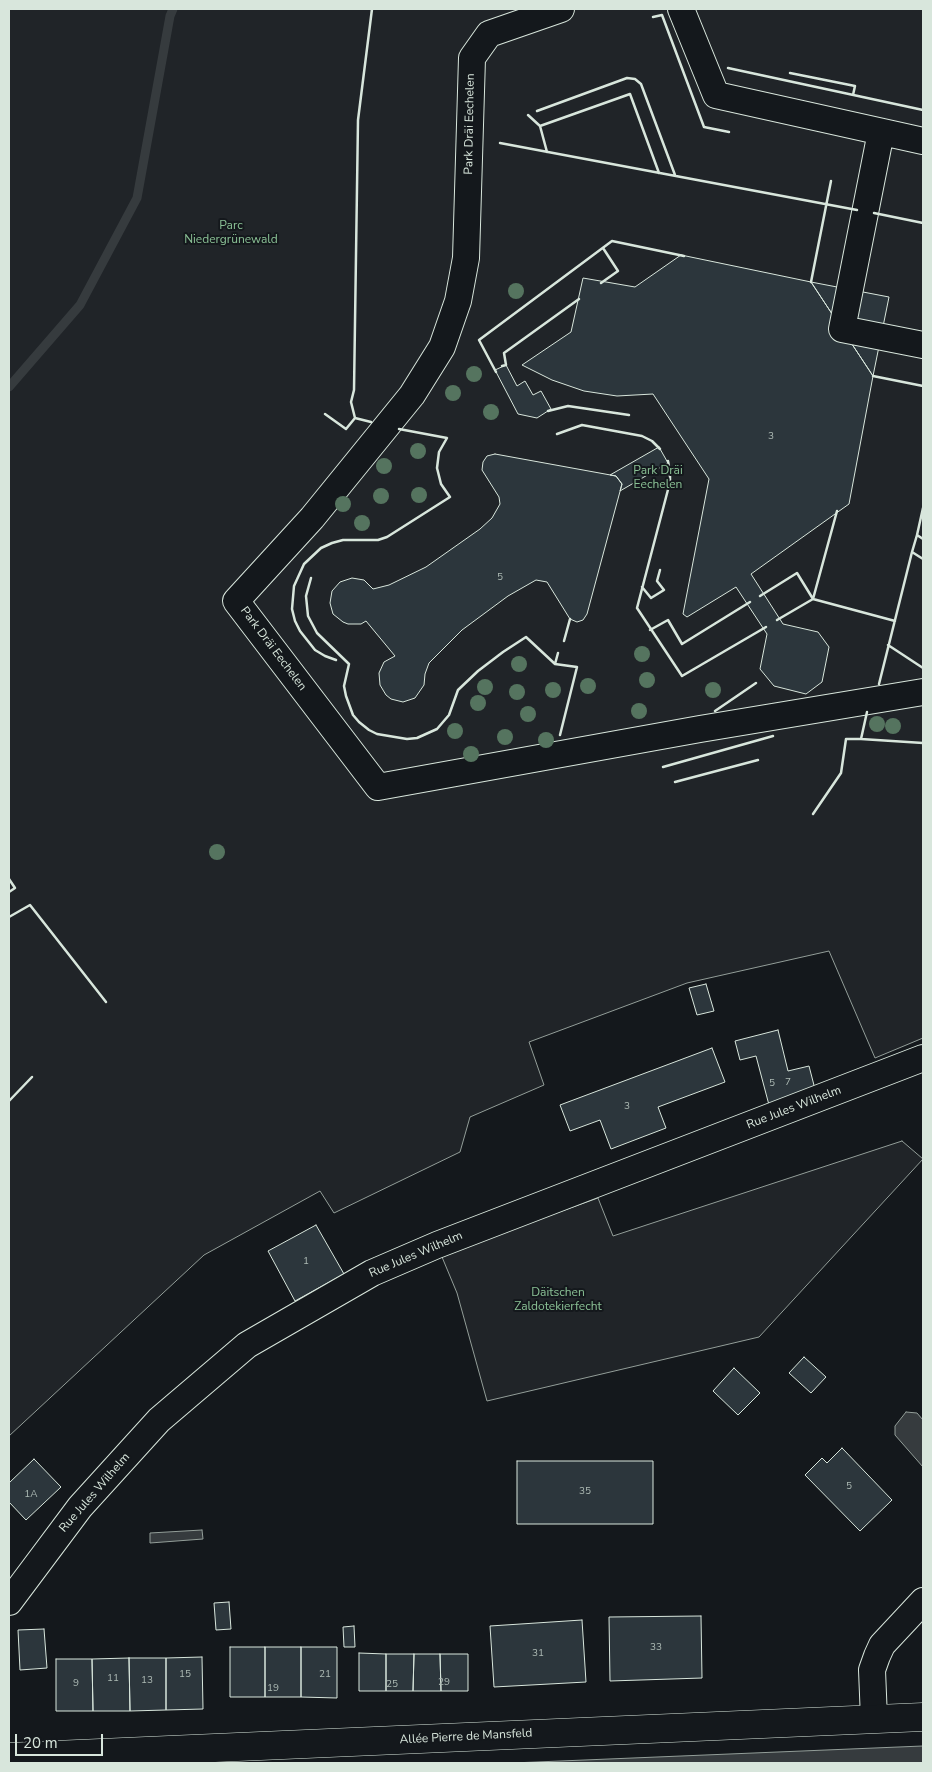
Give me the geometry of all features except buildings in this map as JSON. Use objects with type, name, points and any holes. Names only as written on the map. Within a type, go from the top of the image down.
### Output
[{"type":"main road","name":"Allée Pierre de Mansfeld","points":[[9,1757],[152,1757],[923,1717]]},
{"type":"street","name":"Park Dräi Eechelen","points":[[561,9],[489,34],[472,58],[466,258],[458,301],[442,347],[412,395],[312,518],[236,601],[378,787],[700,729],[923,692]]},
{"type":"street","points":[[681,9],[716,96],[923,141]]},
{"type":"street","points":[[881,132],[842,329],[923,345]]},
{"type":"street","name":"Rue Jules Wilhelm","points":[[9,1602],[80,1507],[159,1420],[248,1345],[372,1273],[446,1242],[923,1058]]},
{"type":"street","points":[[874,1719],[872,1670],[877,1656],[882,1645],[923,1601]]},
{"type":"green space","name":"Parc Niedergrünewald","points":[[9,9],[923,9],[923,1038],[875,1058],[829,951],[687,983],[529,1042],[544,1085],[470,1117],[460,1152],[334,1213],[320,1191],[204,1255],[9,1436]]},
{"type":"green space","name":"Däitschen Zaldotekierfecht","points":[[902,1141],[923,1159],[759,1337],[487,1401],[457,1293],[442,1257],[598,1198],[613,1236]]},
{"type":"shaded area","points":[[906,1412],[917,1413],[923,1420],[923,1467],[895,1435],[895,1426]]},
{"type":"shaded area","points":[[202,1530],[203,1539],[150,1543],[150,1533]]},
{"type":"shaded area","points":[[923,1746],[923,1763],[512,1763]]},
{"type":"waterway","points":[[9,387],[80,305],[137,198],[170,16],[173,9]]},
{"type":"wall","points":[[325,414],[346,429],[355,418],[351,402],[354,390],[358,120],[372,9]]},
{"type":"wall","points":[[653,17],[662,15],[704,127],[729,132]]},
{"type":"wall","points":[[728,68],[923,110]]},
{"type":"wall","points":[[790,73],[855,86],[853,95]]},
{"type":"wall","points":[[537,111],[627,78],[635,79],[641,84],[675,175]]},
{"type":"wall","points":[[547,152],[540,126],[630,94],[659,173]]},
{"type":"wall","points":[[528,115],[540,126]]},
{"type":"wall","points":[[500,143],[857,210]]},
{"type":"wall","points":[[811,282],[831,181]]},
{"type":"wall","points":[[874,213],[923,223]]},
{"type":"wall","points":[[496,372],[479,340],[612,241],[684,256]]},
{"type":"wall","points":[[601,283],[618,271],[603,248]]},
{"type":"wall","points":[[502,366],[506,365],[504,353],[579,299]]},
{"type":"wall","points":[[873,376],[923,386]]},
{"type":"wall","points":[[548,411],[568,406],[629,415]]},
{"type":"wall","points":[[355,418],[371,422]]},
{"type":"wall","points":[[557,434],[582,425],[642,436],[652,441],[660,449]]},
{"type":"wall","points":[[336,660],[315,650],[300,631],[295,621],[292,609],[294,586],[304,564],[321,548],[332,543],[343,540],[378,540],[387,537],[450,497],[441,484],[437,468],[439,452],[447,438],[399,429]]},
{"type":"wall","points":[[668,461],[670,482],[637,608],[682,676],[766,627]]},
{"type":"wall","points":[[923,508],[917,535],[923,539]]},
{"type":"wall","points":[[777,620],[813,599],[837,511]]},
{"type":"wall","points":[[912,552],[917,535]]},
{"type":"wall","points":[[879,684],[912,552],[923,559]]},
{"type":"wall","points":[[642,587],[651,598],[664,590],[657,581],[660,570]]},
{"type":"wall","points":[[760,596],[797,573],[813,599],[895,621]]},
{"type":"wall","points":[[311,578],[306,596],[308,616],[317,633],[349,664],[344,686],[346,696],[353,715],[369,730],[377,734],[407,739],[417,738],[437,729],[449,715],[458,690],[478,671],[526,637],[555,664],[577,667],[560,735]]},
{"type":"wall","points":[[650,630],[668,620],[682,644],[750,602]]},
{"type":"wall","points":[[564,641],[570,619]]},
{"type":"wall","points":[[888,645],[923,668]]},
{"type":"wall","points":[[555,664],[558,653]]},
{"type":"wall","points":[[715,711],[756,683]]},
{"type":"wall","points":[[867,712],[861,739],[923,743]]},
{"type":"wall","points":[[663,767],[773,736]]},
{"type":"wall","points":[[813,814],[841,773],[846,739],[861,739]]},
{"type":"wall","points":[[675,782],[758,760]]},
{"type":"wall","points":[[9,879],[15,888],[9,892]]},
{"type":"wall","points":[[9,917],[30,905],[106,1002]]},
{"type":"wall","points":[[9,1101],[32,1077]]}]
